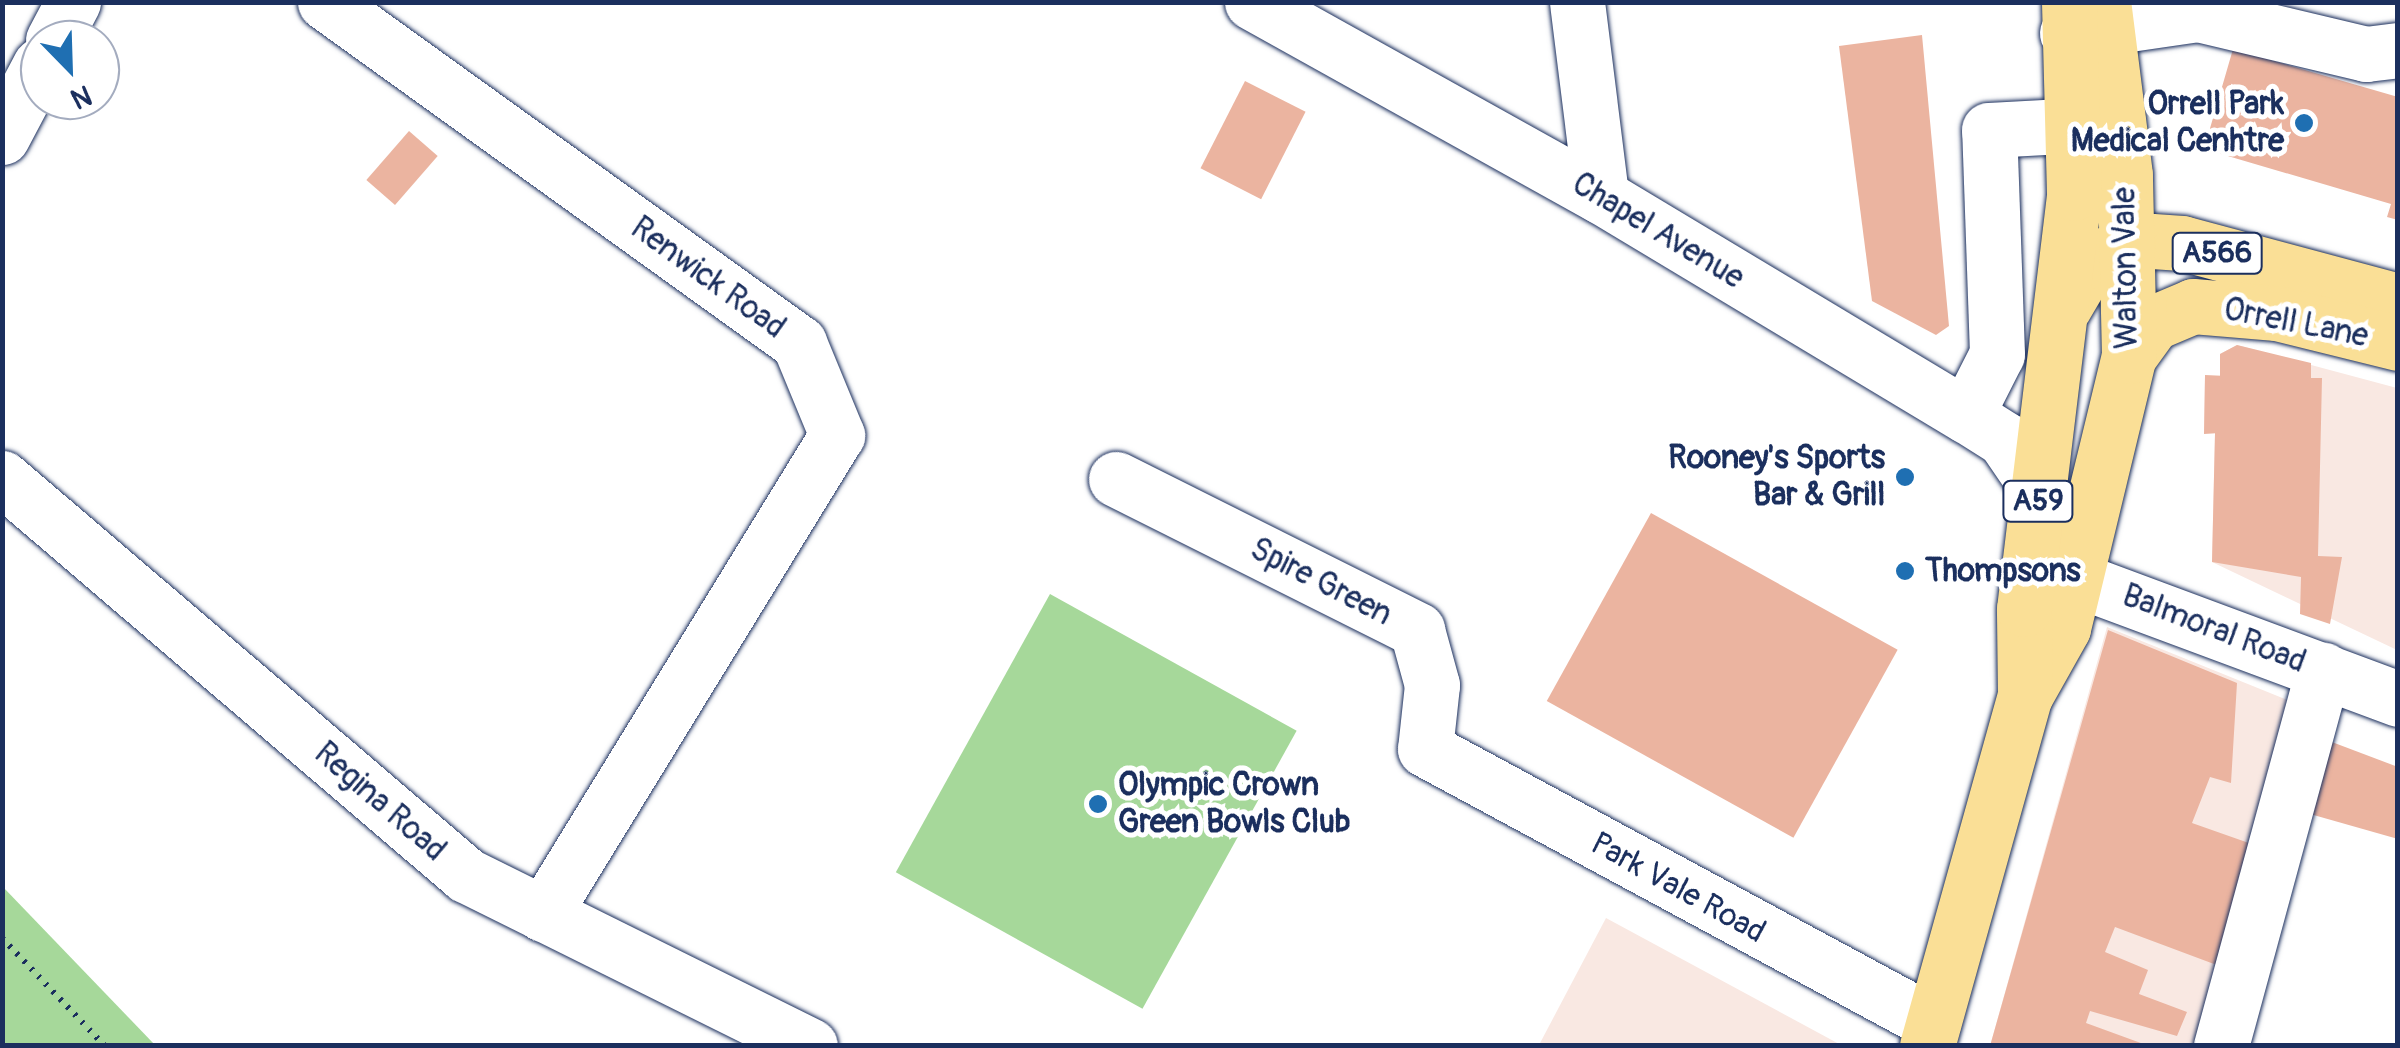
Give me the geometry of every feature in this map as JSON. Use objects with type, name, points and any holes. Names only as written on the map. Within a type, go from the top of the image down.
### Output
[{"type":"main road","name":"A59","points":[[2087,16],[2098,147]]},
{"type":"main road","name":"Orrell Lane","points":[[2098,147],[2142,214],[2182,243],[2398,301]]},
{"type":"main road","points":[[2064,308],[2076,278],[2122,255],[2098,147]]},
{"type":"main road","name":"Walton Vale","points":[[2053,569],[2039,490],[2064,308],[2098,147]]},
{"type":"main road","name":"Orrell Lane","points":[[2122,255],[2182,243]]},
{"type":"main road","name":"Orrell Lane","points":[[2122,255],[2194,306]]},
{"type":"main road","name":"Walton Vale","points":[[1930,1034],[2025,696],[2053,569],[2129,356],[2122,255]]},
{"type":"main road","name":"Orrell Lane","points":[[2129,356],[2153,323],[2194,306],[2277,313],[2398,343]]},
{"type":"street","name":"Renwick Road","points":[[325,2],[798,343],[836,435],[542,914]]},
{"type":"street","name":"Chapel Avenue","points":[[1252,2],[1601,196],[1966,415],[2004,439],[2039,490]]},
{"type":"street","points":[[1577,2],[1601,196]]},
{"type":"street","points":[[2087,16],[2198,14],[2366,54],[2398,50]]},
{"type":"street","points":[[2,137],[20,103]]},
{"type":"street","points":[[1966,415],[1997,354],[1989,130],[2098,147]]},
{"type":"street","name":"Regina Road","points":[[2,478],[466,876],[807,1045]]},
{"type":"street","name":"Spire Green","points":[[1116,479],[1416,630],[1432,685],[1425,749]]},
{"type":"street","name":"Balmoral Road","points":[[2053,569],[2398,699]]},
{"type":"street","points":[[2221,1046],[2323,670]]},
{"type":"street","name":"Park Vale Road","points":[[1425,749],[1930,1034]]},
{"type":"path","points":[[2,938],[105,1046]]},
{"type":"shaded area","points":[[2237,345],[2397,388],[2397,650],[2212,562],[2215,434],[2204,434],[2205,375],[2220,375],[2220,354]]},
{"type":"shaded area","points":[[2107,627],[2302,706],[2211,1045],[1990,1046]]},
{"type":"shaded area","points":[[1606,918],[1841,1045],[1539,1045]]},
{"type":"green space","name":"Olympic Crown Green Bowls Club","points":[[1050,594],[1297,731],[1142,1009],[896,872]]},
{"type":"green space","points":[[3,887],[155,1045],[3,1045]]},
{"type":"building","points":[[1922,35],[1949,326],[1936,335],[1872,301],[1839,46]]},
{"type":"building","name":"Orrell Park Medical Cenhtre","points":[[2233,49],[2398,97],[2398,220],[2387,217],[2391,204],[2204,149]]},
{"type":"building","points":[[1245,81],[1306,112],[1261,199],[1201,168]]},
{"type":"building","points":[[409,131],[438,156],[395,205],[366,180]]},
{"type":"building","points":[[2237,345],[2311,363],[2311,378],[2322,378],[2318,556],[2342,557],[2330,624],[2300,614],[2301,577],[2212,562],[2215,433],[2204,434],[2205,375],[2220,376],[2220,354]]},
{"type":"building","points":[[1651,513],[1898,650],[1793,838],[1547,701]]},
{"type":"building","points":[[2108,630],[2237,683],[2231,783],[2210,777],[2192,823],[2263,848],[2230,970],[2115,927],[2105,952],[2148,970],[2139,994],[2187,1012],[2177,1036],[2090,1011],[2086,1023],[2149,1046],[1990,1046]]},
{"type":"building","points":[[2316,736],[2398,767],[2398,839],[2296,810]]},
{"type":"place","name":"Orrell Park Medical Cenhtre","points":[[2304,123]]},
{"type":"place","name":"Rooney's Sports Bar & Grill","points":[[1905,477]]},
{"type":"place","name":"Thompsons","points":[[1905,571]]},
{"type":"place","name":"Olympic Crown Green Bowls Club","points":[[1098,804]]}]
